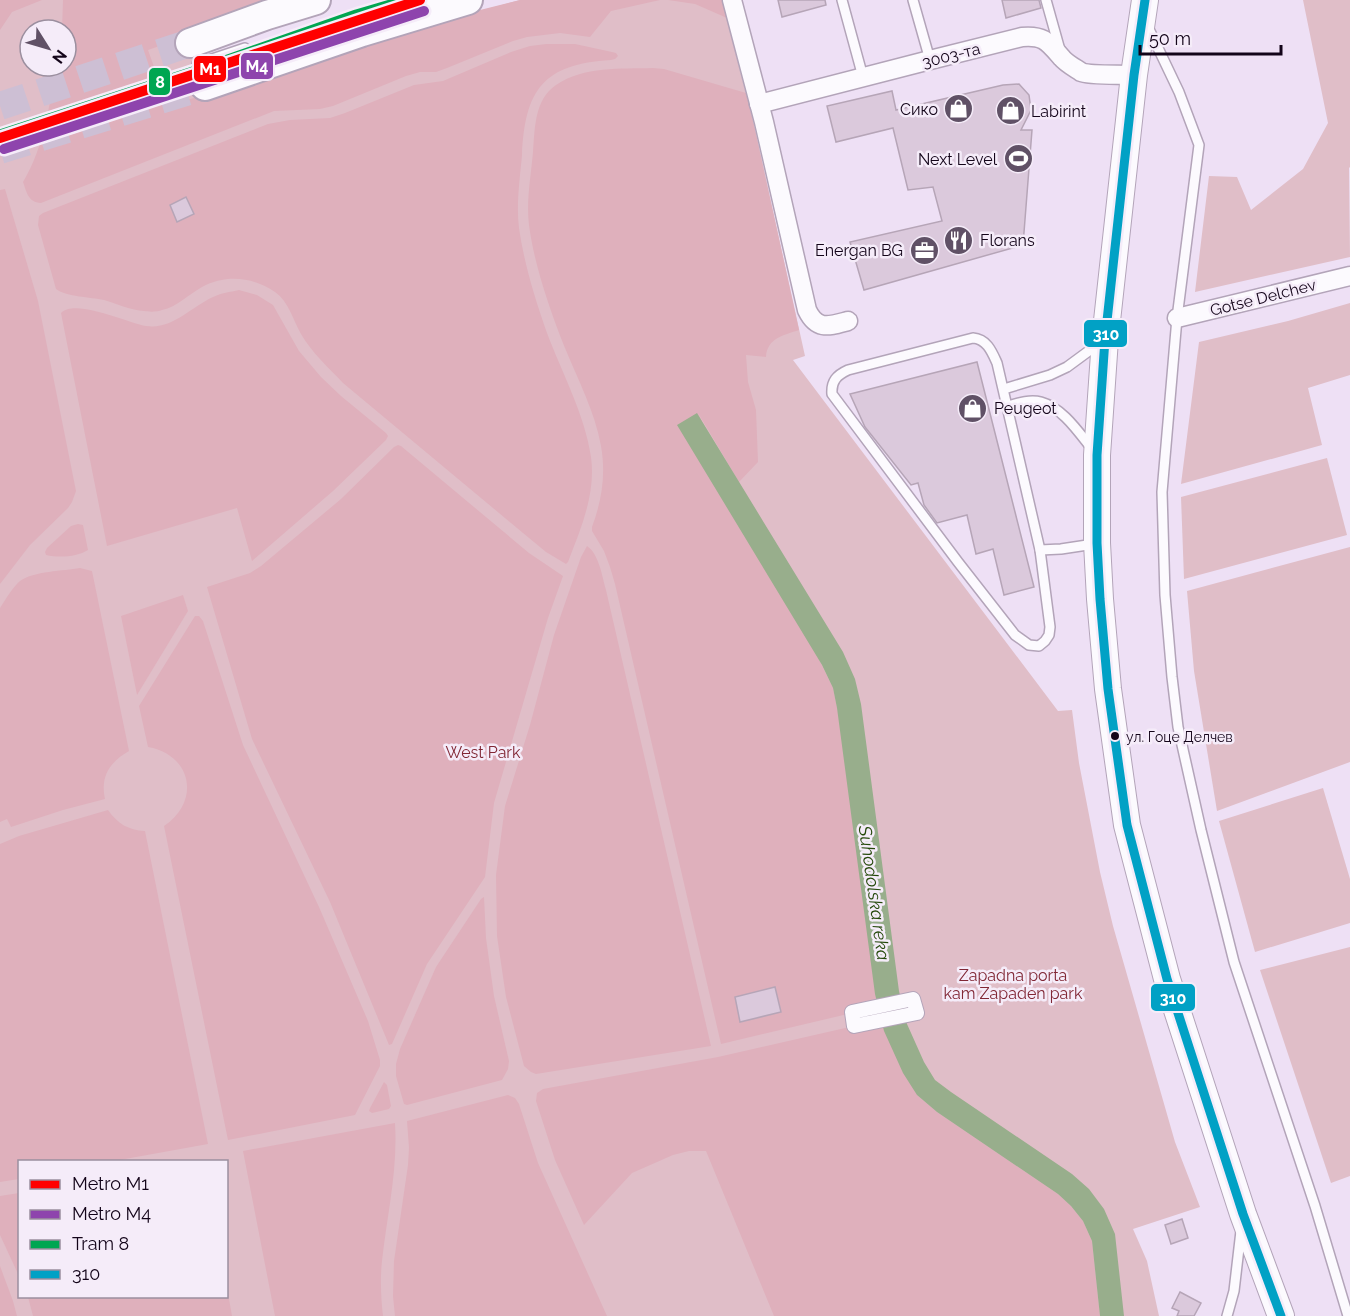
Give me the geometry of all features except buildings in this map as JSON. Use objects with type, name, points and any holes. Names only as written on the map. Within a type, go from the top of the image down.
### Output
[{"type":"main road","points":[[198,64],[267,15],[316,0]]},
{"type":"main road","points":[[198,64],[362,32],[468,0]]},
{"type":"main road","points":[[1143,8],[1105,339],[1097,455],[1097,543],[1109,699],[1127,825],[1167,980],[1243,1214],[1281,1316]]},
{"type":"street","points":[[732,0],[807,310],[815,323],[822,325],[829,326],[848,321]]},
{"type":"street","name":"3003-та","points":[[759,104],[863,76],[1034,36],[1047,41],[1063,60],[1084,73],[1134,75]]},
{"type":"street","name":"Gotse Delchev","points":[[1177,318],[1350,276]]},
{"type":"lane","points":[[842,0],[863,76]]},
{"type":"lane","points":[[913,0],[930,60]]},
{"type":"lane","points":[[1046,0],[1063,60]]},
{"type":"lane","points":[[1143,8],[1199,145],[1177,318],[1162,492],[1165,595],[1178,727],[1234,963],[1315,1206],[1348,1316]]},
{"type":"lane","points":[[198,64],[245,48]]},
{"type":"lane","points":[[978,338],[986,343],[991,351],[1004,389],[1040,550],[1050,627],[1046,641],[1039,646],[1023,642],[1015,635],[834,399],[831,388],[839,375],[848,370],[978,338]]},
{"type":"lane","points":[[1004,389],[1050,375],[1067,367],[1105,339]]},
{"type":"lane","points":[[1008,406],[1039,401],[1053,406],[1071,423],[1097,455]]},
{"type":"lane","points":[[1040,550],[1097,543]]},
{"type":"lane","points":[[1227,1316],[1234,1291],[1243,1214]]},
{"type":"green space","name":"West Park","points":[[0,0],[293,0],[188,37],[205,86],[520,0],[722,0],[754,125],[805,356],[793,360],[1058,711],[1072,710],[1079,763],[1113,926],[1175,1142],[1200,1207],[1133,1229],[1147,1261],[1159,1316],[0,1316]]},
{"type":"green space","points":[[0,0],[42,0],[12,12],[0,30]]},
{"type":"green space","points":[[63,0],[293,0],[148,50],[168,106],[452,17],[520,0],[660,0],[611,11],[590,37],[560,33],[527,37],[436,72],[420,72],[406,76],[333,106],[320,109],[274,111],[41,203],[31,199],[23,182],[41,141],[55,78],[78,78],[78,18],[62,18]]},
{"type":"green space","points":[[668,0],[722,0],[727,18],[695,4]]},
{"type":"green space","points":[[1303,0],[1350,0],[1350,257],[1195,292],[1209,176],[1237,177],[1251,210],[1303,169],[1328,123]]},
{"type":"green space","points":[[546,44],[575,44],[616,53],[618,56],[611,60],[569,67],[554,75],[542,85],[534,97],[524,132],[518,210],[524,254],[547,333],[584,426],[591,457],[589,498],[582,524],[566,564],[546,552],[343,383],[305,341],[284,301],[267,287],[249,280],[220,280],[202,287],[173,306],[151,312],[104,300],[72,295],[56,289],[38,225],[39,216],[43,213],[268,124],[290,120],[330,118],[414,85],[443,81],[511,52]]},
{"type":"green space","points":[[664,69],[746,93],[799,330],[773,341],[769,345],[766,357],[746,355],[748,382],[756,410],[758,462],[739,482],[698,413],[833,688],[917,1095],[937,1112],[1058,1194],[1071,1206],[1083,1221],[1092,1241],[1100,1316],[774,1316],[706,1151],[689,1151],[673,1155],[632,1173],[584,1225],[555,1160],[536,1101],[537,1093],[543,1089],[718,1057],[854,1026],[852,1013],[721,1044],[615,584],[604,551],[592,531],[602,487],[602,456],[595,421],[554,319],[531,240],[528,207],[535,125],[543,99],[556,85],[567,79],[578,74],[603,70]]},
{"type":"green space","points":[[5,189],[38,301],[76,491],[68,508],[30,545],[0,584],[0,190]]},
{"type":"green space","points":[[239,290],[257,295],[273,305],[299,351],[341,396],[386,433],[388,436],[386,440],[333,491],[252,561],[237,508],[107,546],[61,313],[68,309],[78,308],[146,326],[164,325],[205,301]]},
{"type":"green space","points":[[1350,303],[1350,375],[1308,388],[1322,445],[1181,484],[1199,342],[1288,321]]},
{"type":"green space","points":[[398,445],[529,553],[563,576],[548,618],[494,803],[485,877],[427,964],[392,1044],[389,1045],[330,902],[252,739],[207,587],[250,573],[261,566],[341,499]]},
{"type":"green space","points":[[1327,458],[1347,535],[1184,579],[1181,497]]},
{"type":"green space","points":[[83,525],[88,550],[68,556],[46,555],[47,548],[71,526]]},
{"type":"green space","points":[[587,546],[597,560],[606,590],[711,1046],[536,1074],[524,1066],[506,997],[497,936],[496,875],[505,806],[554,635],[581,557]]},
{"type":"green space","points":[[1350,547],[1350,762],[1217,811],[1194,671],[1187,591]]},
{"type":"green space","points":[[80,568],[92,571],[129,751],[112,765],[105,777],[105,799],[11,827],[7,819],[0,822],[0,608],[14,587],[26,578],[41,573]]},
{"type":"green space","points":[[183,595],[188,611],[137,695],[121,616]]},
{"type":"green space","points":[[195,616],[199,616],[203,621],[243,745],[319,907],[368,1021],[380,1060],[380,1066],[355,1115],[228,1140],[164,826],[176,816],[183,804],[187,792],[186,780],[182,769],[174,759],[148,747],[139,706]]},
{"type":"green space","points":[[1323,788],[1350,879],[1350,923],[1255,952],[1219,821]]},
{"type":"green space","points":[[108,810],[124,825],[145,831],[208,1144],[120,1160],[18,1160],[18,1179],[0,1182],[0,844],[19,836]]},
{"type":"green space","points":[[484,897],[486,938],[494,996],[509,1061],[508,1069],[502,1080],[404,1104],[396,1076],[400,1049],[436,967]]},
{"type":"green space","points":[[1350,947],[1350,1176],[1331,1183],[1260,970]]},
{"type":"green space","points":[[384,1082],[387,1085],[391,1106],[389,1109],[372,1113],[369,1111],[370,1108]]},
{"type":"green space","points":[[508,1095],[515,1098],[519,1104],[538,1163],[607,1316],[395,1316],[394,1261],[408,1165],[407,1121]]},
{"type":"green space","points":[[395,1123],[394,1175],[381,1268],[383,1316],[275,1316],[243,1151]]},
{"type":"green space","points":[[18,1193],[18,1274],[0,1235],[0,1196]]},
{"type":"green space","points":[[0,1266],[13,1301],[17,1316],[0,1316]]},
{"type":"green space","points":[[228,1294],[232,1316],[33,1316],[28,1298],[228,1298]]},
{"type":"water","name":"Suhodolska reka","points":[[697,413],[843,652],[855,679],[861,704],[899,991],[907,1024],[924,1062],[935,1080],[1072,1174],[1089,1189],[1104,1209],[1115,1234],[1124,1316],[1100,1316],[1092,1241],[1083,1221],[1071,1206],[1058,1194],[937,1112],[917,1095],[903,1073],[884,1031],[875,994],[833,688],[822,665],[677,425]]},
{"type":"tunnel","points":[[0,106],[190,43]]},
{"type":"tunnel","points":[[0,150],[205,86]]},
{"type":"metro line","name":"M1","points":[[0,138],[420,0]]},
{"type":"metro line","name":"M4","points":[[4,149],[424,11]]},
{"type":"tram line","name":"8","points":[[0,134],[199,69],[356,14],[404,0]]},
{"type":"transit line","name":"310","points":[[1145,0],[1134,75],[1105,339],[1097,455],[1097,543],[1108,689],[1127,825],[1167,979],[1243,1214],[1281,1316]]},
{"type":"place","name":"Сико","points":[[959,109]]},
{"type":"place","name":"Labirint","points":[[1010,111]]},
{"type":"place","name":"Next Level","points":[[1018,159]]},
{"type":"place","name":"Florans","points":[[959,240]]},
{"type":"place","name":"Energan BG","points":[[924,250]]},
{"type":"place","name":"Peugeot","points":[[973,408]]},
{"type":"place","name":"ул. Гоце Делчев","points":[[1115,736]]},
{"type":"park label","name":"Zapadna porta kam Zapaden park","points":[[1013,984]]}]
